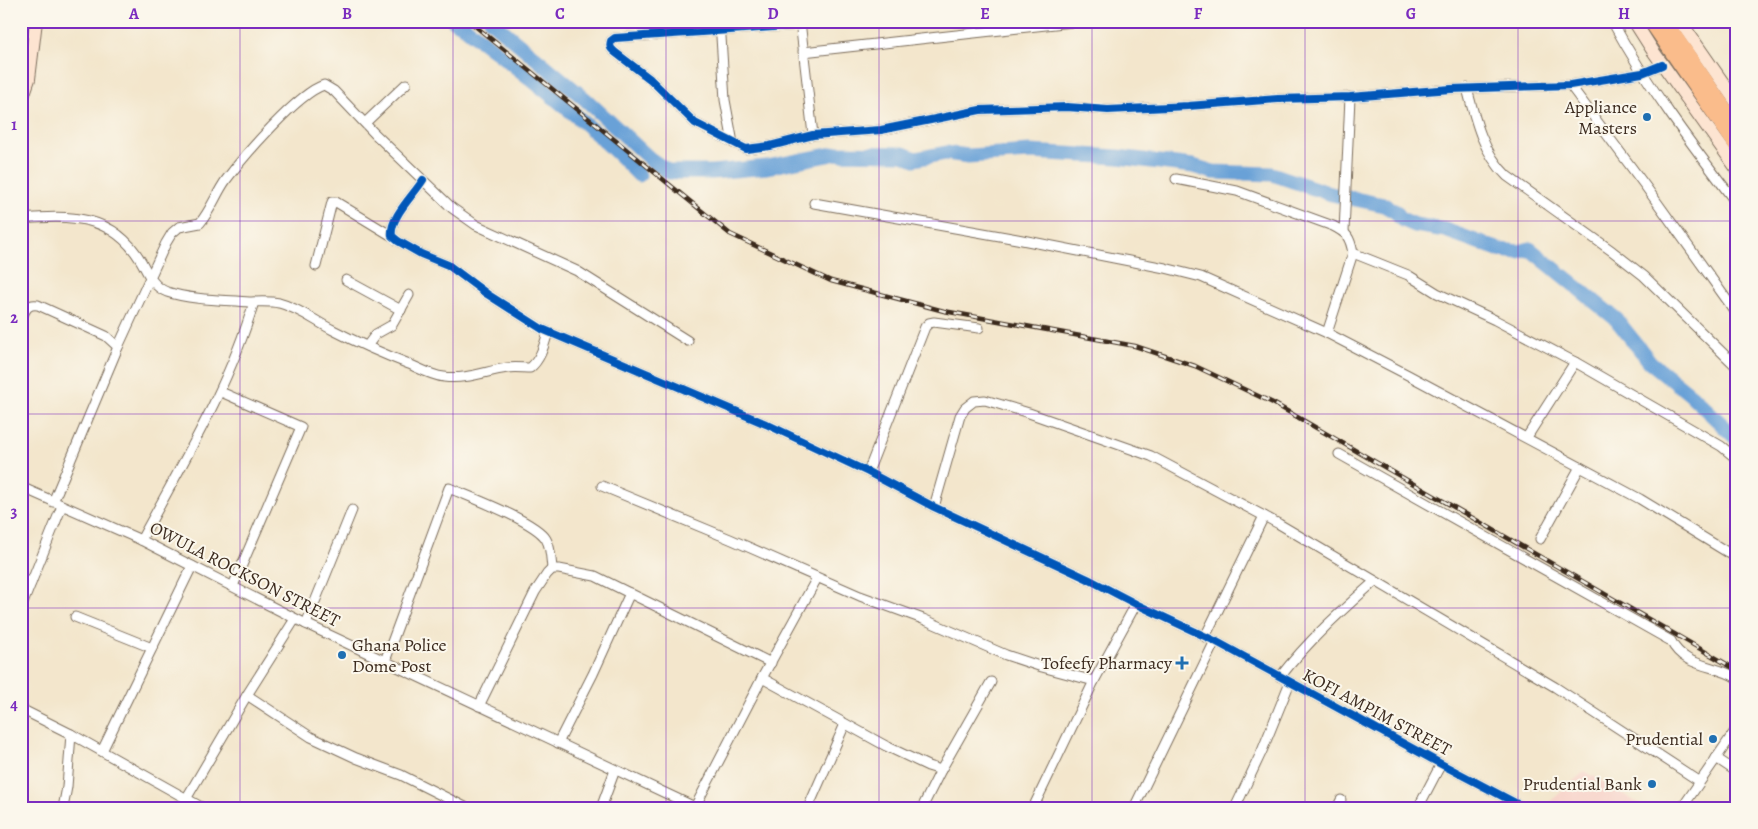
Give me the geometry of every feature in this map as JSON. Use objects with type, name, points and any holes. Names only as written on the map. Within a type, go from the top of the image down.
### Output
[{"type":"highway","points":[[1651,21],[1737,146]]},
{"type":"highway","points":[[1664,21],[1737,127]]},
{"type":"main road","points":[[21,102],[29,79],[36,21]]},
{"type":"main road","points":[[1634,21],[1662,65],[1737,169]]},
{"type":"main road","points":[[1680,21],[1737,103]]},
{"type":"street","points":[[720,21],[719,31],[725,100],[732,143]]},
{"type":"street","points":[[803,52],[1082,21]]},
{"type":"street","points":[[1612,21],[1642,74],[1737,204]]},
{"type":"street","points":[[813,135],[800,23],[615,38],[611,40],[611,48],[616,53],[650,79],[696,123],[746,149],[770,146],[813,135],[881,130],[980,110],[1067,107],[1108,110],[1278,99],[1350,97],[1467,88],[1570,85],[1642,74],[1662,65]]},
{"type":"street","points":[[365,123],[406,84]]},
{"type":"street","points":[[1570,85],[1737,314]]},
{"type":"street","points":[[21,608],[58,504],[118,347],[149,277],[172,233],[179,227],[200,223],[225,181],[251,149],[296,104],[319,86],[328,86],[452,208],[476,225],[577,271],[688,341]]},
{"type":"street","points":[[1467,88],[1482,138],[1499,168],[1507,176],[1644,276],[1737,367]]},
{"type":"street","points":[[1344,232],[1350,97]]},
{"type":"street","points":[[1176,179],[1237,191],[1333,226],[1344,232],[1351,241],[1353,253],[1327,333]]},
{"type":"street","points":[[392,236],[391,229],[396,217],[423,180]]},
{"type":"street","name":"KOFI AMPIM STREET","points":[[316,266],[332,202],[336,202],[421,254],[448,265],[487,294],[548,332],[766,424],[868,472],[934,507],[1088,579],[1215,641],[1525,808]]},
{"type":"street","points":[[814,203],[1165,268],[1201,277],[1327,333],[1526,437],[1640,499],[1737,558]]},
{"type":"street","points":[[21,219],[59,217],[101,224],[116,232],[132,246],[149,277],[156,286],[166,291],[224,300],[272,302],[295,309],[367,346],[442,378],[462,378],[510,368],[530,368],[536,363],[542,352],[548,332]]},
{"type":"street","points":[[1353,253],[1408,275],[1437,293],[1495,320],[1575,362],[1721,446],[1737,459]]},
{"type":"street","points":[[346,280],[401,310]]},
{"type":"street","points":[[367,346],[376,334],[392,325],[409,295]]},
{"type":"street","points":[[141,540],[221,392],[244,335],[254,302]]},
{"type":"street","points":[[21,319],[27,307],[32,304],[38,305],[106,336],[118,347]]},
{"type":"street","points":[[868,472],[925,327],[929,323],[934,322],[979,328]]},
{"type":"street","points":[[1526,437],[1575,362]]},
{"type":"street","points":[[221,392],[301,427],[233,586]]},
{"type":"street","points":[[934,507],[960,416],[974,401],[985,400],[1029,413],[1151,456],[1264,516],[1375,580],[1555,687],[1699,781]]},
{"type":"street","points":[[1339,454],[1671,641],[1674,648],[1686,658],[1703,667],[1726,672],[1737,678]]},
{"type":"street","points":[[1540,539],[1580,467]]},
{"type":"street","points":[[602,486],[860,596],[923,619],[1006,655],[1094,682]]},
{"type":"street","name":"OWULA ROCKSON STREET","points":[[21,487],[141,540],[306,624],[696,807]]},
{"type":"street","points":[[385,661],[449,488],[498,509],[541,532],[548,544],[552,569]]},
{"type":"street","points":[[306,624],[352,510]]},
{"type":"street","points":[[1205,637],[1264,516]]},
{"type":"street","points":[[102,751],[192,566]]},
{"type":"street","points":[[479,706],[535,592],[552,569],[595,576],[771,663]]},
{"type":"street","points":[[21,578],[31,583]]},
{"type":"street","points":[[696,807],[762,678],[817,578]]},
{"type":"street","points":[[1280,677],[1295,657],[1320,630],[1375,580]]},
{"type":"street","points":[[558,743],[593,674],[630,593]]},
{"type":"street","points":[[1033,808],[1094,682],[1136,604]]},
{"type":"street","points":[[76,617],[152,648]]},
{"type":"street","points":[[186,799],[295,618]]},
{"type":"street","points":[[1134,808],[1215,641]]},
{"type":"street","points":[[762,678],[886,746],[928,766],[941,770]]},
{"type":"street","points":[[922,808],[941,770],[991,682]]},
{"type":"street","points":[[1235,808],[1262,751],[1290,682]]},
{"type":"street","points":[[247,695],[312,737],[356,758],[395,772],[467,808]]},
{"type":"street","points":[[21,709],[71,734],[203,808]]},
{"type":"street","points":[[808,808],[845,724]]},
{"type":"street","points":[[1682,808],[1737,728]]},
{"type":"street","points":[[63,808],[67,787],[71,734]]},
{"type":"street","points":[[1716,758],[1737,772]]},
{"type":"street","points":[[1418,808],[1441,764]]},
{"type":"street","points":[[601,808],[615,770]]},
{"type":"shaded area","points":[[1737,739],[1737,769],[1722,758]]},
{"type":"shaded area","points":[[1585,771],[1646,808],[1543,808]]},
{"type":"waterway","points":[[454,21],[462,25],[554,97],[619,154],[639,175]]},
{"type":"waterway","points":[[491,21],[585,99],[650,159],[669,172],[712,172],[767,167],[838,153],[903,154],[915,159],[946,153],[968,156],[1030,152],[1118,157],[1193,166],[1213,172],[1272,174],[1331,194],[1384,205],[1396,212],[1401,219],[1415,225],[1445,230],[1500,250],[1519,252],[1530,249],[1616,319],[1650,362],[1691,395],[1737,439]]},
{"type":"railway","points":[[469,21],[730,234],[831,281],[944,311],[1135,346],[1195,366],[1273,403],[1737,670]]},
{"type":"cycle path","points":[[801,25],[615,38],[611,41],[610,46],[614,52],[650,79],[695,123],[746,149],[770,146],[813,135],[881,130],[980,110],[1067,107],[1108,110],[1278,99],[1350,97],[1451,89],[1570,85],[1642,73],[1662,65]]},
{"type":"cycle path","points":[[423,180],[394,222],[392,236],[421,254],[448,265],[487,294],[542,329],[766,424],[868,472],[934,507],[1088,579],[1215,641],[1525,808]]},
{"type":"place","name":"Appliance Masters","points":[[1647,117]]},
{"type":"place","name":"Ghana Police Dome Post","points":[[342,655]]},
{"type":"place","name":"Tofeefy Pharmacy","points":[[1182,663]]},
{"type":"place","name":"Prudential","points":[[1713,739]]},
{"type":"place","name":"Prudential Bank","points":[[1652,784]]}]
